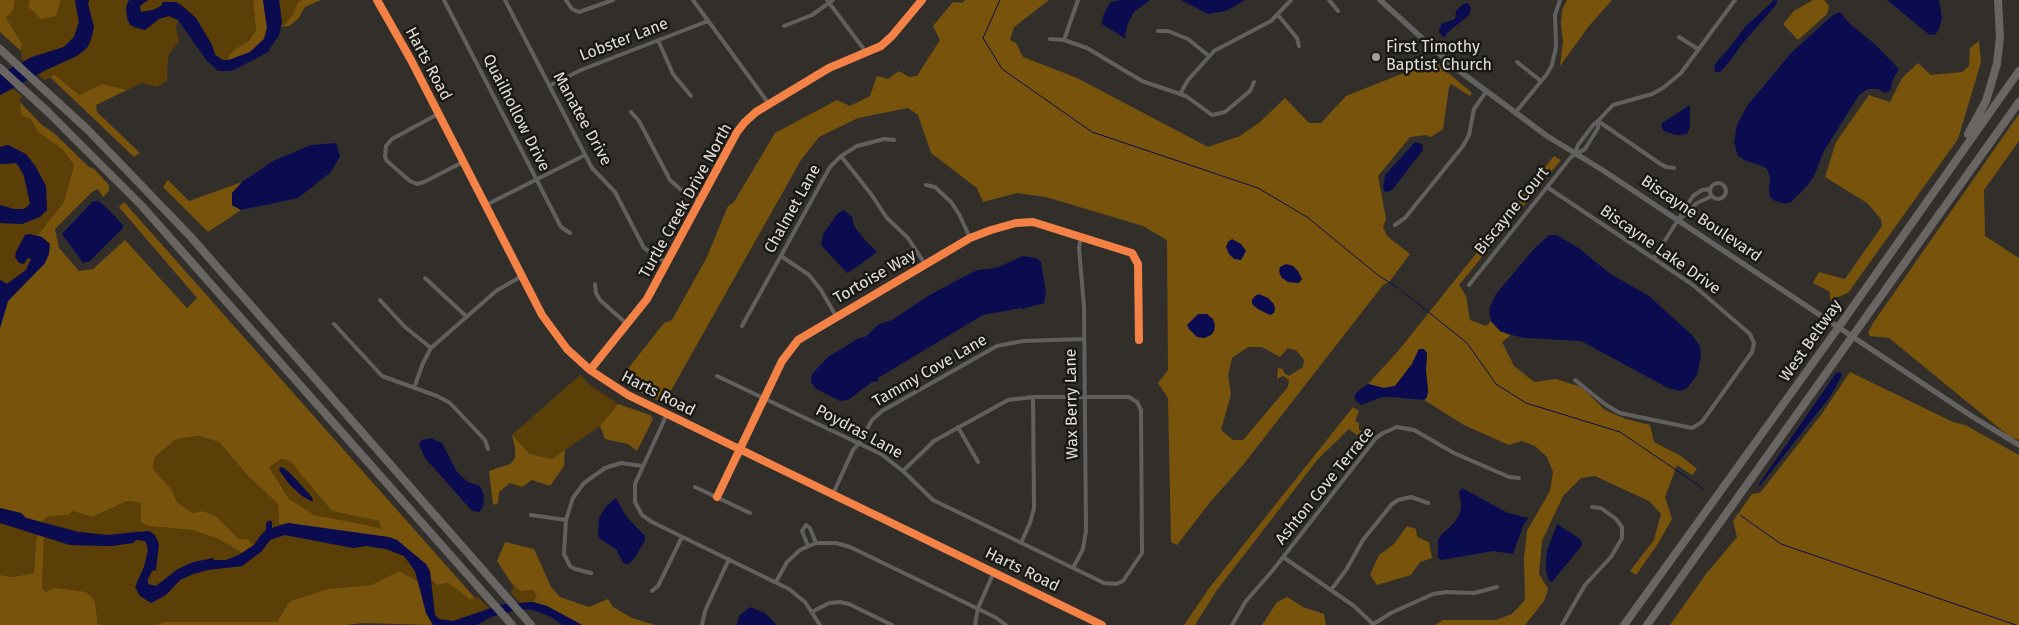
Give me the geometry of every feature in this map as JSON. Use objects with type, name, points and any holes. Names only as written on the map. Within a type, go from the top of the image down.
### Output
[{"type":"highway","points":[[1918,212],[1973,126],[1990,93],[1996,73],[2000,48],[1998,0]]},
{"type":"highway","points":[[0,49],[42,86],[117,159],[190,236],[531,625]]},
{"type":"highway","points":[[0,68],[30,95],[141,205],[512,625]]},
{"type":"highway","name":"West Beltway","points":[[1624,625],[1833,336],[1918,212],[2019,71]]},
{"type":"highway","name":"West Beltway","points":[[1647,625],[2019,102]]},
{"type":"street","name":"Harts Road","points":[[377,0],[552,330],[567,349],[590,370],[628,395],[666,414],[1102,625]]},
{"type":"street","name":"Quailhollow Drive","points":[[444,0],[536,179],[562,227],[570,234]]},
{"type":"street","name":"Manatee Drive","points":[[505,0],[595,172],[614,192],[644,248],[667,263]]},
{"type":"street","points":[[566,0],[575,11],[583,11],[613,0]]},
{"type":"street","points":[[693,0],[769,104]]},
{"type":"street","name":"Turtle Creek Drive North","points":[[590,370],[647,299],[741,126],[750,117],[769,104],[829,68],[887,42],[922,0]]},
{"type":"street","points":[[1064,40],[1078,0]]},
{"type":"street","points":[[1180,94],[1188,80],[1209,56],[1223,45],[1263,26],[1278,15],[1291,0]]},
{"type":"street","points":[[1329,0],[1338,11]]},
{"type":"street","name":"Biscayne Boulevard","points":[[1380,0],[1436,52],[1486,92],[1553,140],[1679,220],[1823,318],[1973,417],[2019,445]]},
{"type":"street","points":[[1515,113],[1547,74],[1555,56],[1555,15],[1560,0]]},
{"type":"street","points":[[1575,153],[1594,124],[1613,105],[1638,99],[1663,88],[1681,73],[1728,6],[1735,0]]},
{"type":"street","points":[[784,26],[812,15],[830,1],[866,52]]},
{"type":"street","points":[[1278,15],[1298,38],[1299,46]]},
{"type":"street","name":"Lobster Lane","points":[[550,86],[581,70],[708,21]]},
{"type":"street","points":[[1158,31],[1168,31],[1188,39],[1209,56]]},
{"type":"street","points":[[1679,37],[1698,49]]},
{"type":"street","points":[[1050,39],[1064,40],[1087,48],[1149,84],[1180,94],[1190,99],[1206,112],[1216,115],[1225,112],[1250,91],[1254,82]]},
{"type":"street","points":[[658,40],[673,74],[691,96]]},
{"type":"street","points":[[1517,62],[1541,81]]},
{"type":"street","points":[[1395,225],[1405,218],[1463,146],[1469,135],[1474,109],[1486,92]]},
{"type":"street","points":[[631,112],[639,122],[670,180],[680,189],[700,201]]},
{"type":"street","points":[[438,114],[388,142],[384,151],[385,157],[410,181],[417,184],[463,162]]},
{"type":"street","points":[[1575,153],[1585,149],[1598,128],[1598,122]]},
{"type":"street","points":[[1598,122],[1659,163],[1666,167],[1674,168]]},
{"type":"street","name":"Chalmet Lane","points":[[742,326],[826,173],[841,156],[857,146],[884,139],[894,140]]},
{"type":"street","name":"Biscayne Court","points":[[1469,285],[1575,153]]},
{"type":"street","points":[[486,205],[585,155]]},
{"type":"street","points":[[841,156],[887,218],[908,238],[925,264]]},
{"type":"street","points":[[1679,220],[1682,211],[1693,196],[1702,190],[1710,188],[1718,182],[1724,184],[1727,189],[1726,194],[1722,198],[1716,199],[1712,196],[1710,188]]},
{"type":"street","points":[[926,185],[935,187],[951,202],[970,238]]},
{"type":"street","name":"Biscayne Lake Drive","points":[[1547,187],[1693,285],[1750,334],[1754,343],[1752,352],[1702,422],[1692,428],[1620,413],[1606,405],[1575,380]]},
{"type":"street","points":[[1654,258],[1679,220],[1697,202],[1712,196]]},
{"type":"street","name":"Tortoise Way","points":[[716,497],[782,361],[792,346],[806,333],[970,238],[991,230],[1025,222],[1040,224],[1128,251],[1135,256],[1138,264],[1139,340]]},
{"type":"street","name":"Wax Berry Lane","points":[[1073,568],[1083,549],[1086,531],[1084,340],[1079,248],[1081,237]]},
{"type":"street","points":[[781,256],[800,267],[812,279],[836,316]]},
{"type":"street","points":[[414,388],[423,362],[432,348],[496,291],[522,276]]},
{"type":"street","points":[[425,278],[467,317]]},
{"type":"street","points":[[595,284],[596,293],[600,300],[628,325]]},
{"type":"street","points":[[380,300],[405,328],[432,348]]},
{"type":"street","points":[[334,324],[382,376],[450,403],[485,440],[488,449]]},
{"type":"street","name":"Tammy Cove Lane","points":[[833,494],[853,450],[859,444],[872,420],[882,411],[988,350],[1015,342],[1084,340]]},
{"type":"street","name":"Poydras Lane","points":[[717,376],[881,454],[903,471],[933,500],[1104,583],[1116,584],[1128,576],[1140,558],[1142,549],[1141,410],[1137,402],[1129,397],[1085,397]]},
{"type":"street","points":[[1021,543],[1034,508],[1032,397]]},
{"type":"street","points":[[903,471],[934,441],[1000,403],[1016,398],[1085,397]]},
{"type":"street","points":[[666,414],[635,484],[635,502],[638,509],[646,519],[776,582],[797,595],[812,612],[820,625]]},
{"type":"street","points":[[958,427],[978,462]]},
{"type":"street","name":"Ashton Cove Terrace","points":[[1232,625],[1242,606],[1376,438],[1390,429],[1405,428],[1414,430],[1454,453],[1509,477],[1519,478]]},
{"type":"street","points":[[590,573],[575,570],[566,560],[563,547],[569,507],[578,490],[598,472],[621,463],[642,466]]},
{"type":"street","points":[[695,487],[750,513]]},
{"type":"street","points":[[1331,590],[1346,570],[1363,540],[1392,504],[1398,500],[1411,497],[1428,503]]},
{"type":"street","points":[[1562,625],[1589,581],[1620,543],[1622,527],[1616,519],[1601,508],[1592,507]]},
{"type":"street","points":[[531,515],[566,520]]},
{"type":"street","points":[[1622,527],[1629,524]]},
{"type":"street","points":[[808,546],[802,531],[802,528],[806,525],[810,528],[816,544]]},
{"type":"street","points":[[652,591],[658,586],[682,537]]},
{"type":"street","points":[[776,582],[787,562],[800,550],[816,544],[836,543],[850,547],[978,608],[1006,625]]},
{"type":"street","points":[[1283,557],[1359,610],[1372,625],[1391,613],[1434,594],[1446,592],[1474,593],[1497,586]]},
{"type":"street","points":[[702,625],[705,611],[729,559]]},
{"type":"street","points":[[975,625],[978,608],[994,572]]},
{"type":"street","points":[[812,612],[828,603],[840,602],[849,604],[892,625]]},
{"type":"shaded area","points":[[0,0],[15,0],[13,10],[6,18],[22,44],[21,51],[0,32]]},
{"type":"shaded area","points":[[15,0],[30,0],[28,6],[56,16],[61,0],[75,0],[79,22],[74,37],[63,47],[24,61],[21,57],[22,44],[6,18],[13,10]]},
{"type":"shaded area","points":[[30,0],[61,0],[56,16],[41,19],[28,6]]},
{"type":"shaded area","points":[[75,0],[89,0],[88,4],[94,27],[87,48],[77,56],[46,70],[0,95],[0,74],[32,57],[64,47],[74,37],[79,22]]},
{"type":"shaded area","points":[[89,0],[129,0],[126,7],[130,25],[134,28],[145,30],[159,19],[169,16],[178,20],[176,27],[179,41],[168,56],[167,81],[156,87],[143,83],[127,90],[102,84],[79,95],[55,75],[45,80],[38,74],[87,45],[92,19],[88,4]]},
{"type":"shaded area","points":[[129,0],[148,0],[140,6],[141,12],[153,10],[161,6],[163,2],[176,2],[181,5],[196,18],[212,45],[215,55],[223,60],[229,60],[250,52],[264,39],[267,28],[263,0],[279,0],[282,22],[279,36],[269,49],[270,51],[232,71],[218,71],[207,61],[178,20],[169,16],[159,19],[145,30],[130,25],[126,7]]},
{"type":"shaded area","points":[[148,0],[253,0],[256,30],[249,41],[229,55],[229,60],[222,60],[215,55],[212,45],[196,18],[181,5],[169,2],[153,10],[140,12],[140,6]]},
{"type":"shaded area","points":[[253,0],[263,0],[267,28],[264,39],[250,52],[229,60],[229,55],[249,41],[256,30]]},
{"type":"shaded area","points":[[279,0],[302,0],[298,2],[293,14],[285,25],[280,27],[282,22]]},
{"type":"shaded area","points":[[302,0],[321,0],[305,7],[298,19],[289,26],[280,27],[285,25],[293,14],[298,2]]},
{"type":"shaded area","points":[[965,0],[1049,0],[1014,27],[1010,40],[1016,43],[1023,57],[1077,78],[1208,147],[1240,136],[1260,122],[1285,98],[1309,123],[1321,123],[1346,96],[1434,61],[1472,93],[1470,96],[1451,84],[1443,129],[1431,137],[1426,135],[1410,137],[1378,176],[1386,219],[1383,227],[1387,236],[1410,254],[1389,282],[1383,285],[1243,465],[1211,501],[1177,545],[1171,542],[1168,398],[1158,383],[1168,370],[1167,240],[1143,226],[1046,197],[1017,193],[983,202],[977,188],[931,153],[918,115],[908,108],[858,118],[819,137],[801,160],[664,403],[634,390],[619,380],[664,323],[672,320],[707,257],[728,206],[734,202],[775,133],[837,100],[850,106],[870,96],[877,76],[888,79],[899,71],[909,77],[917,76],[940,40],[933,26],[953,2],[962,3]],"holes":[[[1248,347],[1262,347],[1280,357],[1288,348],[1297,351],[1304,360],[1303,367],[1289,376],[1284,373],[1283,369],[1278,368],[1277,379],[1283,376],[1289,380],[1288,387],[1243,440],[1233,440],[1221,430],[1231,394],[1228,376],[1232,358]]]},
{"type":"shaded area","points":[[1120,0],[1150,0],[1134,12],[1128,23],[1126,39],[1102,24],[1104,13],[1111,2]]},
{"type":"shaded area","points":[[1181,0],[1245,0],[1226,11],[1208,14]]},
{"type":"shaded area","points":[[1567,0],[1612,0],[1589,26],[1560,66],[1563,42],[1562,10]]},
{"type":"shaded area","points":[[1774,0],[1778,1],[1776,5],[1742,44],[1731,60],[1720,72],[1715,72],[1714,66],[1745,27]]},
{"type":"shaded area","points":[[1813,0],[1824,0],[1829,6],[1827,14],[1798,40],[1783,24],[1794,11]]},
{"type":"shaded area","points":[[1887,0],[1939,0],[1942,18],[1936,34],[1930,35]]},
{"type":"shaded area","points":[[1468,3],[1471,8],[1469,15],[1447,33],[1444,38],[1439,32],[1441,24],[1455,19],[1456,11],[1463,4]]},
{"type":"shaded area","points":[[1840,12],[1850,24],[1876,45],[1899,69],[1892,81],[1891,90],[1885,93],[1878,89],[1868,89],[1859,95],[1824,151],[1814,176],[1807,186],[1791,202],[1785,204],[1775,201],[1770,197],[1770,177],[1767,169],[1738,156],[1734,143],[1737,125],[1747,106],[1791,53],[1833,15]]},
{"type":"shaded area","points":[[1979,41],[1981,62],[1958,139],[1848,293],[1830,300],[1830,292],[1813,283],[1819,272],[1845,279],[1882,226],[1881,219],[1867,203],[1825,177],[1836,142],[1869,95],[1890,102],[1902,78],[1918,63],[1931,75],[1962,72],[1969,66],[1970,48]]},
{"type":"shaded area","points":[[55,75],[79,95],[102,84],[127,90],[96,105],[97,112],[140,153],[134,157],[50,77]]},
{"type":"shaded area","points":[[13,89],[22,96],[20,99],[21,115],[31,119],[38,132],[62,149],[74,165],[64,202],[37,236],[25,235],[16,252],[31,259],[26,270],[7,284],[0,280],[0,223],[22,224],[47,210],[8,145],[0,147],[0,95]]},
{"type":"shaded area","points":[[20,102],[42,125],[54,133],[109,185],[109,191],[103,197],[98,189],[92,192],[55,229],[59,248],[79,271],[93,269],[125,240],[187,308],[197,298],[119,207],[124,202],[475,598],[470,599],[448,583],[437,585],[430,578],[430,571],[397,540],[288,523],[279,525],[278,504],[248,476],[219,442],[199,436],[176,439],[155,457],[153,469],[172,490],[177,502],[192,513],[203,511],[216,516],[239,539],[247,539],[254,545],[242,553],[219,539],[192,530],[148,526],[141,522],[141,503],[127,501],[93,517],[73,511],[68,515],[49,516],[41,522],[26,518],[21,513],[0,508],[0,328],[8,301],[45,263],[42,237],[37,236],[64,202],[74,165],[62,149],[38,132],[31,119],[21,115]],"holes":[[[281,459],[290,461],[332,511],[379,521],[381,529],[314,515],[289,499],[269,467]]]},
{"type":"shaded area","points":[[1690,105],[1690,127],[1687,134],[1676,135],[1664,131],[1661,126],[1662,123]]},
{"type":"shaded area","points":[[2019,114],[2019,141],[1984,190],[1985,236],[2019,258],[2019,440],[2010,437],[1889,338],[1870,336],[1868,333],[1873,323]]},
{"type":"shaded area","points":[[1415,142],[1422,144],[1423,150],[1392,190],[1384,191],[1385,175]]},
{"type":"shaded area","points":[[336,143],[340,156],[331,172],[298,198],[241,210],[232,205],[232,193],[242,182],[273,161],[311,145]]},
{"type":"shaded area","points":[[8,145],[26,154],[36,167],[46,186],[47,210],[40,217],[22,224],[0,223],[0,205],[14,209],[24,209],[30,204],[24,176],[19,166],[16,163],[0,164],[0,147]]},
{"type":"shaded area","points":[[1554,156],[1561,160],[1459,285],[1466,296],[1470,320],[1486,326],[1491,321],[1500,331],[1511,335],[1502,342],[1514,366],[1534,382],[1556,379],[1581,387],[1605,410],[1626,419],[1650,425],[1654,442],[1681,456],[1697,469],[1692,475],[1677,465],[1665,497],[1672,519],[1659,542],[1636,575],[1630,571],[1654,540],[1661,514],[1649,501],[1595,476],[1581,478],[1563,496],[1542,541],[1539,574],[1548,589],[1544,601],[1525,625],[1435,625],[1443,620],[1496,620],[1512,614],[1525,600],[1524,558],[1527,531],[1550,491],[1553,472],[1547,457],[1535,446],[1522,441],[1509,445],[1464,425],[1424,400],[1427,397],[1428,391],[1427,354],[1419,349],[1412,364],[1395,386],[1384,388],[1368,384],[1399,350]]},
{"type":"shaded area","points":[[16,163],[24,176],[29,195],[30,204],[24,209],[14,209],[0,205],[0,164]]},
{"type":"shaded area","points":[[168,180],[189,201],[242,182],[232,194],[232,205],[241,210],[208,232],[163,187]]},
{"type":"shaded area","points":[[93,201],[99,201],[108,209],[123,225],[123,228],[90,261],[83,263],[62,234]]},
{"type":"shaded area","points":[[844,210],[852,217],[854,226],[865,240],[877,252],[847,273],[821,245],[823,234],[838,213]]},
{"type":"shaded area","points":[[25,235],[42,237],[50,244],[49,254],[45,263],[8,301],[0,328],[0,280],[7,284],[26,270],[31,259],[28,258],[24,264],[19,263],[15,257]]},
{"type":"shaded area","points":[[1549,235],[1557,235],[1580,249],[1609,273],[1649,296],[1692,335],[1700,346],[1701,356],[1697,375],[1687,388],[1680,391],[1668,388],[1581,341],[1525,338],[1500,331],[1491,321],[1489,309],[1496,294],[1533,250]]},
{"type":"shaded area","points":[[1232,239],[1241,244],[1246,251],[1241,260],[1234,259],[1226,247]]},
{"type":"shaded area","points":[[1023,256],[1036,258],[1041,262],[1046,293],[1044,303],[1025,308],[1024,310],[1021,308],[983,315],[878,378],[879,381],[872,382],[848,400],[840,401],[815,388],[811,382],[812,374],[828,357],[859,338],[865,337],[879,324],[892,320],[928,296],[977,270],[996,268]]},
{"type":"shaded area","points":[[1286,264],[1293,266],[1298,271],[1302,279],[1299,283],[1288,282],[1282,278],[1279,272],[1280,267]]},
{"type":"shaded area","points":[[1259,294],[1268,298],[1274,304],[1274,313],[1270,315],[1252,304],[1252,300]]},
{"type":"shaded area","points":[[1198,314],[1207,314],[1213,319],[1215,325],[1211,335],[1204,338],[1197,337],[1187,325]]},
{"type":"shaded area","points":[[1419,349],[1424,349],[1427,353],[1428,391],[1427,397],[1424,400],[1382,397],[1361,405],[1356,401],[1354,397],[1357,392],[1368,384],[1384,388],[1395,386],[1412,364]]},
{"type":"shaded area","points":[[1840,372],[1842,374],[1841,377],[1830,397],[1759,487],[1759,484],[1836,373]]},
{"type":"shaded area","points":[[1850,372],[1953,422],[1965,425],[2019,455],[2019,625],[1670,625],[1706,574],[1737,537],[1733,521],[1752,494],[1760,493],[1821,415]]},
{"type":"shaded area","points":[[580,375],[591,386],[618,404],[600,426],[552,459],[530,454],[512,435]]},
{"type":"shaded area","points":[[618,404],[650,415],[653,419],[637,451],[628,444],[605,439],[600,426]]},
{"type":"shaded area","points":[[1353,407],[1359,411],[1355,421],[1359,423],[1359,430],[1369,435],[1365,441],[1349,429],[1318,459],[1217,590],[1195,625],[1184,625],[1210,587]]},
{"type":"shaded area","points":[[512,435],[530,454],[552,459],[565,450],[564,466],[550,486],[532,480],[522,487],[510,483],[499,492],[498,503],[493,505],[489,471],[510,464],[515,458]]},
{"type":"shaded area","points":[[199,436],[219,442],[248,476],[278,504],[279,525],[272,529],[267,528],[254,545],[247,539],[239,539],[216,516],[203,511],[192,513],[177,502],[172,490],[153,469],[155,457],[176,439]]},
{"type":"shaded area","points":[[431,438],[442,443],[457,472],[468,482],[480,486],[484,495],[483,507],[479,512],[472,511],[425,458],[419,445],[421,440]]},
{"type":"shaded area","points":[[281,459],[290,461],[332,511],[379,521],[381,530],[314,515],[289,499],[269,467]]},
{"type":"shaded area","points":[[280,467],[291,474],[312,497],[313,502],[302,496],[289,484],[279,470]]},
{"type":"shaded area","points":[[1462,488],[1508,513],[1528,518],[1523,526],[1513,554],[1493,551],[1442,560],[1438,558],[1438,540],[1454,523],[1460,513],[1459,492]]},
{"type":"shaded area","points":[[616,498],[626,516],[645,536],[645,540],[634,559],[628,564],[623,563],[616,549],[600,539],[598,534],[599,518],[606,506]]},
{"type":"shaded area","points":[[127,501],[141,503],[141,522],[148,526],[192,530],[219,539],[242,553],[226,560],[213,560],[213,558],[178,569],[156,586],[148,584],[148,579],[159,544],[138,531],[108,535],[70,531],[41,522],[49,516],[68,515],[73,511],[94,517]]},
{"type":"shaded area","points":[[0,508],[21,513],[26,518],[79,532],[108,535],[149,531],[155,535],[159,544],[156,570],[152,571],[148,579],[148,584],[156,586],[178,569],[193,562],[213,558],[214,560],[226,560],[237,556],[254,545],[266,530],[266,523],[270,520],[272,528],[288,523],[389,537],[397,540],[426,564],[430,571],[435,615],[439,619],[453,621],[504,604],[533,602],[547,606],[582,625],[562,625],[551,617],[533,610],[520,609],[491,617],[477,625],[433,625],[426,613],[415,571],[404,556],[386,549],[366,546],[353,548],[285,535],[270,540],[262,551],[242,566],[208,570],[193,574],[180,580],[166,595],[151,603],[140,596],[135,587],[144,567],[148,550],[146,542],[136,540],[133,543],[111,546],[70,545],[0,523]]},
{"type":"shaded area","points":[[0,523],[38,535],[34,573],[12,577],[0,575]]},
{"type":"shaded area","points":[[1557,524],[1580,539],[1582,543],[1581,547],[1552,582],[1549,581],[1546,571],[1546,560],[1547,551]]},
{"type":"shaded area","points":[[1407,526],[1416,529],[1417,537],[1429,542],[1432,558],[1420,562],[1411,575],[1377,585],[1370,575],[1379,555],[1394,544]]},
{"type":"shaded area","points":[[38,535],[44,537],[42,589],[46,592],[55,588],[86,592],[95,601],[98,625],[0,625],[0,575],[12,577],[34,573]]},
{"type":"shaded area","points":[[280,535],[353,548],[366,546],[386,549],[404,556],[415,571],[419,582],[399,571],[371,585],[328,589],[290,601],[277,622],[163,622],[157,625],[98,625],[95,601],[46,592],[42,589],[44,537],[70,545],[86,546],[111,546],[133,543],[136,540],[147,542],[148,550],[144,568],[137,581],[166,595],[180,580],[193,574],[208,570],[242,566],[262,551],[270,540]]},
{"type":"shaded area","points":[[505,542],[534,549],[551,587],[560,597],[589,607],[608,599],[613,607],[632,618],[655,625],[582,625],[547,606],[533,602],[537,596],[533,590],[520,591],[512,584],[497,561]]},
{"type":"shaded area","points":[[399,571],[419,582],[426,613],[433,625],[364,623],[345,625],[157,625],[163,622],[277,622],[290,601],[328,589],[371,585]]},
{"type":"shaded area","points":[[430,578],[437,585],[448,583],[475,598],[478,597],[489,608],[453,621],[439,619],[435,615]]},
{"type":"shaded area","points":[[514,586],[520,591],[533,590],[537,596],[533,602],[520,603],[511,593]]},
{"type":"shaded area","points":[[1287,597],[1303,607],[1324,614],[1326,625],[1262,625],[1277,602]]},
{"type":"shaded area","points":[[750,607],[765,613],[777,625],[737,625],[739,616]]},
{"type":"waterway","points":[[1000,0],[983,38],[1002,69],[1092,132],[1258,188],[1307,217],[1379,276],[1398,288]]},
{"type":"waterway","points":[[1401,290],[1467,343],[1496,384],[1526,403],[1620,432],[1704,489]]},
{"type":"waterway","points":[[1740,515],[1781,544],[2016,625]]},
{"type":"cycle path","points":[[377,0],[411,60],[542,315],[567,349],[590,370],[628,395],[1102,625]]},
{"type":"cycle path","points":[[590,370],[647,299],[737,132],[745,122],[756,112],[829,68],[881,46],[892,36],[922,0]]},
{"type":"cycle path","points":[[717,497],[782,361],[798,340],[970,238],[991,230],[1016,223],[1033,222],[1132,253],[1138,264],[1139,340]]},
{"type":"place","name":"First Timothy Baptist Church","points":[[1376,57]]}]
